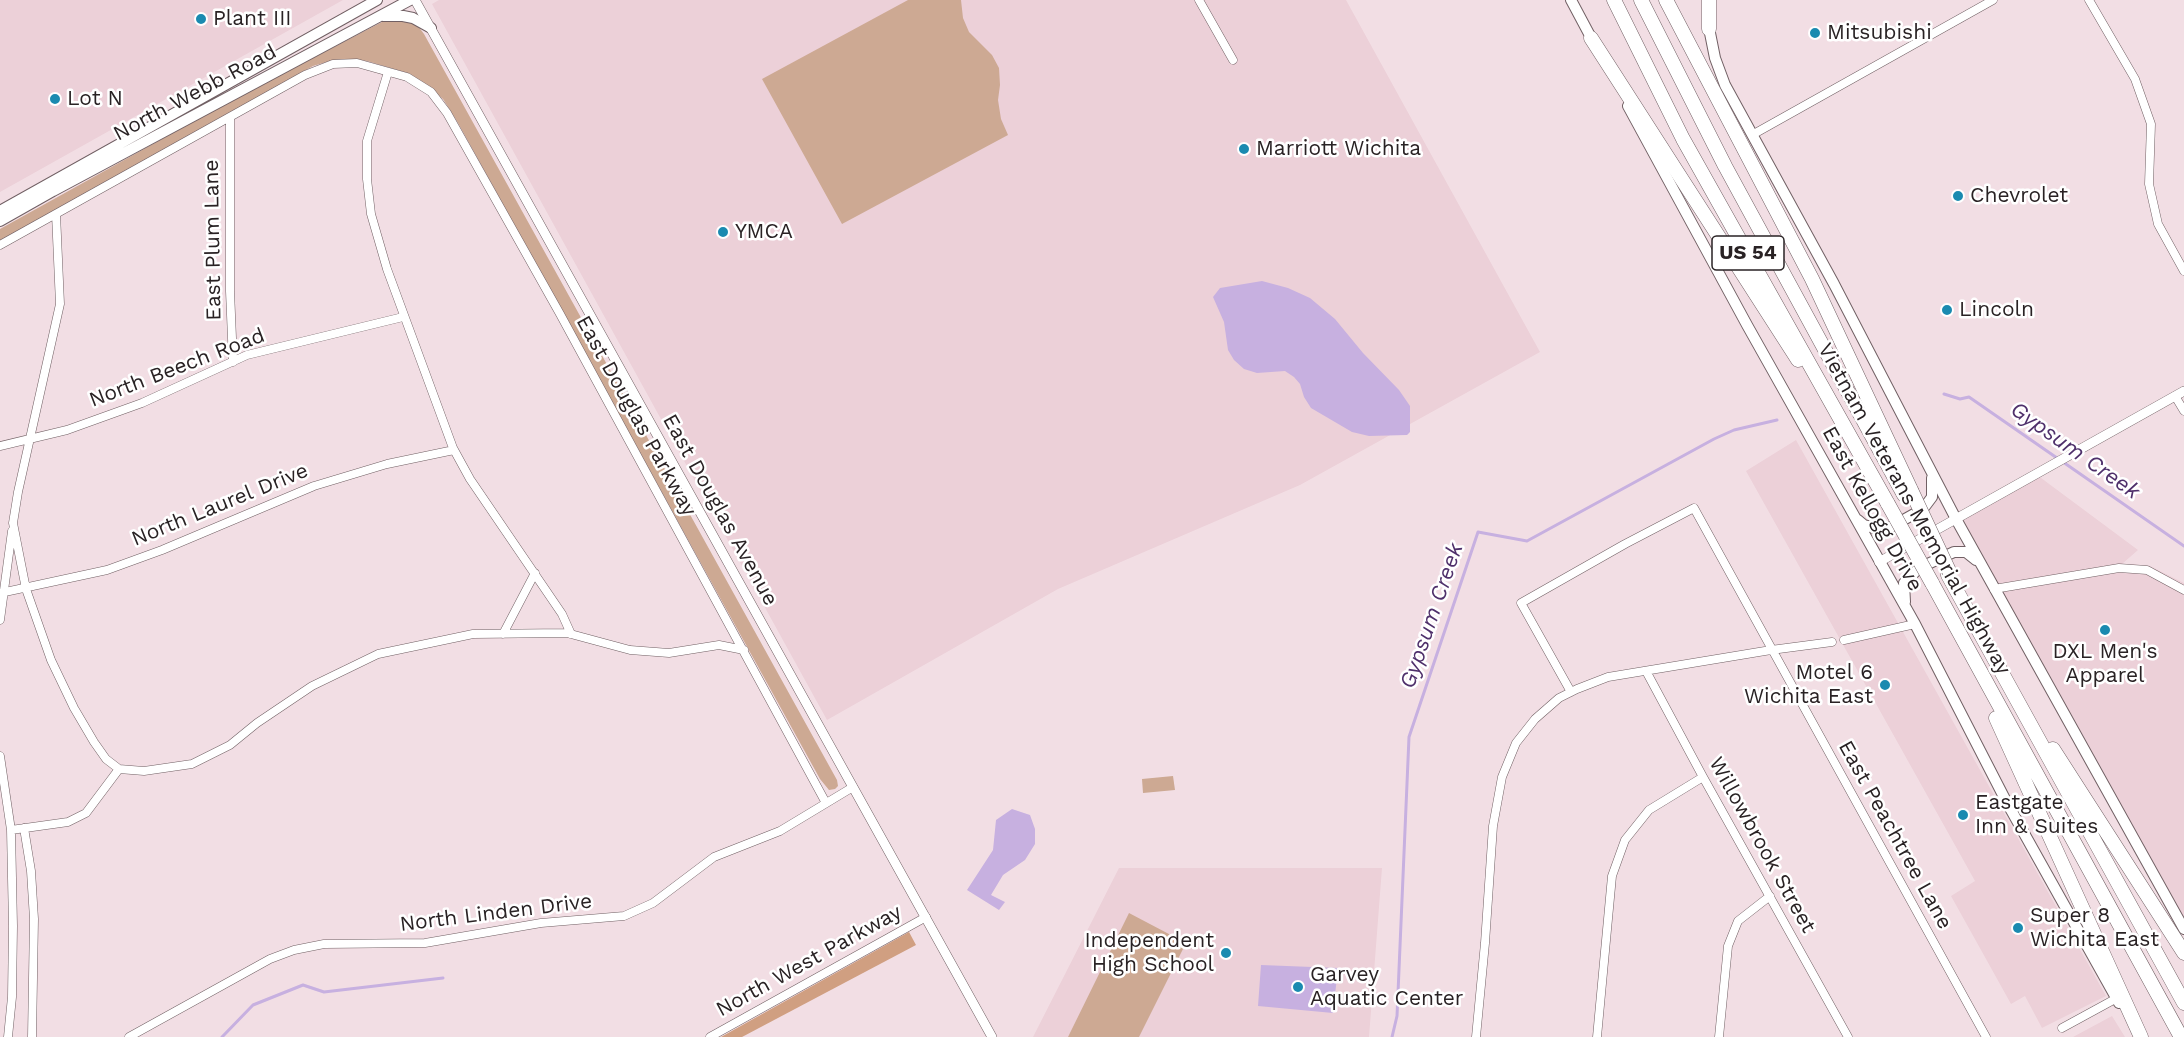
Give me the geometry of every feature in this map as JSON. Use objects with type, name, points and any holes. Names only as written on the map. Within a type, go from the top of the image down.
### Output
[{"type":"highway","name":"Vietnam Veterans Memorial Highway","points":[[1614,0],[1683,139],[1874,478],[2181,1037]]},
{"type":"highway","name":"Vietnam Veterans Memorial Highway","points":[[1641,0],[1725,166],[1907,492],[1962,600],[2184,1004]]},
{"type":"highway","points":[[1666,0],[1812,279],[1907,492]]},
{"type":"highway","points":[[1707,0],[1709,29]]},
{"type":"highway","points":[[1591,38],[1874,478]]},
{"type":"highway","points":[[1952,621],[2140,1037]]},
{"type":"highway","points":[[1988,646],[2184,953]]},
{"type":"main road","name":"North Webb Road","points":[[0,211],[376,0]]},
{"type":"main road","name":"North Webb Road","points":[[0,221],[410,0]]},
{"type":"main road","name":"East Kellogg Drive","points":[[1571,0],[1747,325],[1915,624],[2006,801],[2140,1037]]},
{"type":"main road","points":[[380,16],[413,18],[431,28]]},
{"type":"main road","points":[[1709,29],[1725,85],[1834,284],[1994,589],[2184,929]]},
{"type":"main road","points":[[1855,518],[1864,525],[1881,530],[1923,509],[1932,497],[1932,474]]},
{"type":"main road","points":[[1906,609],[1904,583],[1911,573],[1919,568],[1954,552],[1970,554],[1981,564]]},
{"type":"street","name":"East Douglas Avenue","points":[[416,0],[992,1037]]},
{"type":"street","points":[[1199,0],[1233,60]]},
{"type":"street","points":[[1752,135],[1994,0]]},
{"type":"street","points":[[2089,0],[2135,80],[2151,124],[2149,184],[2158,224],[2184,271]]},
{"type":"street","name":"East Douglas Parkway","points":[[0,245],[305,75],[333,64],[357,63],[407,77],[431,92],[447,113],[826,803]]},
{"type":"street","points":[[388,72],[368,141],[367,179],[371,214],[387,269],[454,450],[470,479],[562,614],[571,634]]},
{"type":"street","name":"East Plum Lane","points":[[230,117],[230,291],[233,362]]},
{"type":"street","points":[[0,620],[13,523],[60,304],[56,214]]},
{"type":"street","name":"North Beech Road","points":[[0,446],[67,430],[142,403],[247,355],[403,316]]},
{"type":"street","points":[[1880,562],[2180,393],[2184,411]]},
{"type":"street","name":"North Laurel Drive","points":[[2,593],[107,570],[162,550],[314,486],[387,464],[454,450]]},
{"type":"street","name":"East Peachtree Lane","points":[[1571,692],[1521,603],[1625,543],[1694,508],[1986,1037]]},
{"type":"street","points":[[13,523],[26,589],[51,660],[74,708],[106,759],[119,769],[144,771],[192,764],[230,745],[257,723],[312,686],[378,654],[473,634],[571,634],[630,650],[669,653],[719,645],[744,650]]},
{"type":"street","points":[[1994,589],[2119,568],[2147,570],[2184,590]]},
{"type":"street","points":[[503,634],[535,573]]},
{"type":"street","points":[[1844,640],[1915,624]]},
{"type":"street","points":[[1476,1037],[1485,943],[1492,826],[1502,777],[1516,743],[1535,719],[1559,698],[1608,677],[1832,642]]},
{"type":"street","name":"Willowbrook Street","points":[[1647,670],[1703,777],[1848,1037]]},
{"type":"street","points":[[0,756],[11,830],[13,938],[12,997],[8,1037]]},
{"type":"street","points":[[11,830],[68,822],[86,813],[119,769]]},
{"type":"street","points":[[1597,1037],[1612,876],[1625,840],[1649,810],[1703,777]]},
{"type":"street","name":"North Linden Drive","points":[[129,1037],[270,959],[294,950],[324,944],[425,943],[541,922],[624,916],[653,903],[714,857],[780,831],[854,787]]},
{"type":"street","points":[[24,828],[31,871],[34,919],[32,1037]]},
{"type":"street","points":[[1719,1037],[1728,946],[1738,921],[1770,896]]},
{"type":"street","name":"North West Parkway","points":[[710,1037],[926,917]]},
{"type":"street","points":[[2062,1028],[2116,998]]},
{"type":"shaded area","points":[[0,0],[343,0],[0,192]]},
{"type":"shaded area","points":[[439,0],[1346,0],[1540,352],[1300,485],[1058,589],[827,720],[432,4]]},
{"type":"shaded area","points":[[908,0],[961,0],[963,18],[969,32],[992,55],[999,68],[998,100],[1001,119],[1008,135],[842,224],[762,79]]},
{"type":"shaded area","points":[[402,18],[418,26],[424,34],[837,780],[838,786],[835,789],[829,790],[820,779],[458,123],[443,99],[425,84],[407,73],[367,61],[349,59],[313,66],[0,243],[0,229],[234,99],[382,22]]},
{"type":"shaded area","points":[[1262,281],[1288,288],[1310,298],[1335,319],[1363,353],[1399,390],[1410,406],[1410,432],[1407,435],[1369,436],[1352,432],[1311,408],[1300,384],[1285,371],[1257,373],[1244,369],[1234,360],[1228,350],[1224,322],[1213,297],[1220,288]]},
{"type":"shaded area","points":[[1796,440],[2106,996],[2042,1028],[2025,996],[2011,1004],[1951,896],[1975,881],[1746,471]]},
{"type":"shaded area","points":[[2033,472],[2138,550],[2122,564],[2150,566],[2184,583],[2184,921],[1959,515]]},
{"type":"shaded area","points":[[1173,776],[1175,790],[1143,793],[1142,779]]},
{"type":"shaded area","points":[[1012,809],[1030,815],[1035,829],[1035,844],[1025,860],[1003,875],[991,895],[1005,902],[999,910],[967,890],[993,850],[996,820]]},
{"type":"shaded area","name":"Independent High School","points":[[1119,868],[1382,868],[1369,1037],[1033,1037]]},
{"type":"shaded area","points":[[1129,913],[1186,943],[1139,1037],[1068,1037]]},
{"type":"shaded area","points":[[909,932],[916,945],[742,1037],[721,1037]]},
{"type":"shaded area","name":"Garvey Aquatic Center","points":[[1261,965],[1338,968],[1333,1013],[1258,1006]]},
{"type":"shaded area","points":[[2112,1016],[2125,1037],[2073,1037]]},
{"type":"waterway","name":"Gypsum Creek","points":[[1944,394],[1960,399],[1969,397],[2057,458]]},
{"type":"waterway","name":"Gypsum Creek","points":[[1392,1037],[1397,1016],[1409,737],[1478,532],[1527,541],[1714,439],[1734,430],[1777,420]]},
{"type":"waterway","name":"Gypsum Creek","points":[[2063,462],[2184,546]]},
{"type":"waterway","points":[[222,1037],[253,1005],[303,985],[324,992],[443,978]]},
{"type":"place","name":"Plant III","points":[[201,19]]},
{"type":"place","name":"Mitsubishi","points":[[1815,33]]},
{"type":"place","name":"Lot N","points":[[55,99]]},
{"type":"place","name":"Marriott Wichita","points":[[1244,149]]},
{"type":"place","name":"Chevrolet","points":[[1958,196]]},
{"type":"place","name":"YMCA","points":[[723,232]]},
{"type":"place","name":"Lincoln","points":[[1947,310]]},
{"type":"place","name":"DXL Men's Apparel","points":[[2105,630]]},
{"type":"place","name":"Motel 6 Wichita East","points":[[1885,685]]},
{"type":"place","name":"Eastgate Inn & Suites","points":[[1963,815]]},
{"type":"place","name":"Super 8 Wichita East","points":[[2018,928]]},
{"type":"place","name":"Independent High School","points":[[1226,953]]},
{"type":"place","name":"Garvey Aquatic Center","points":[[1298,987]]}]
